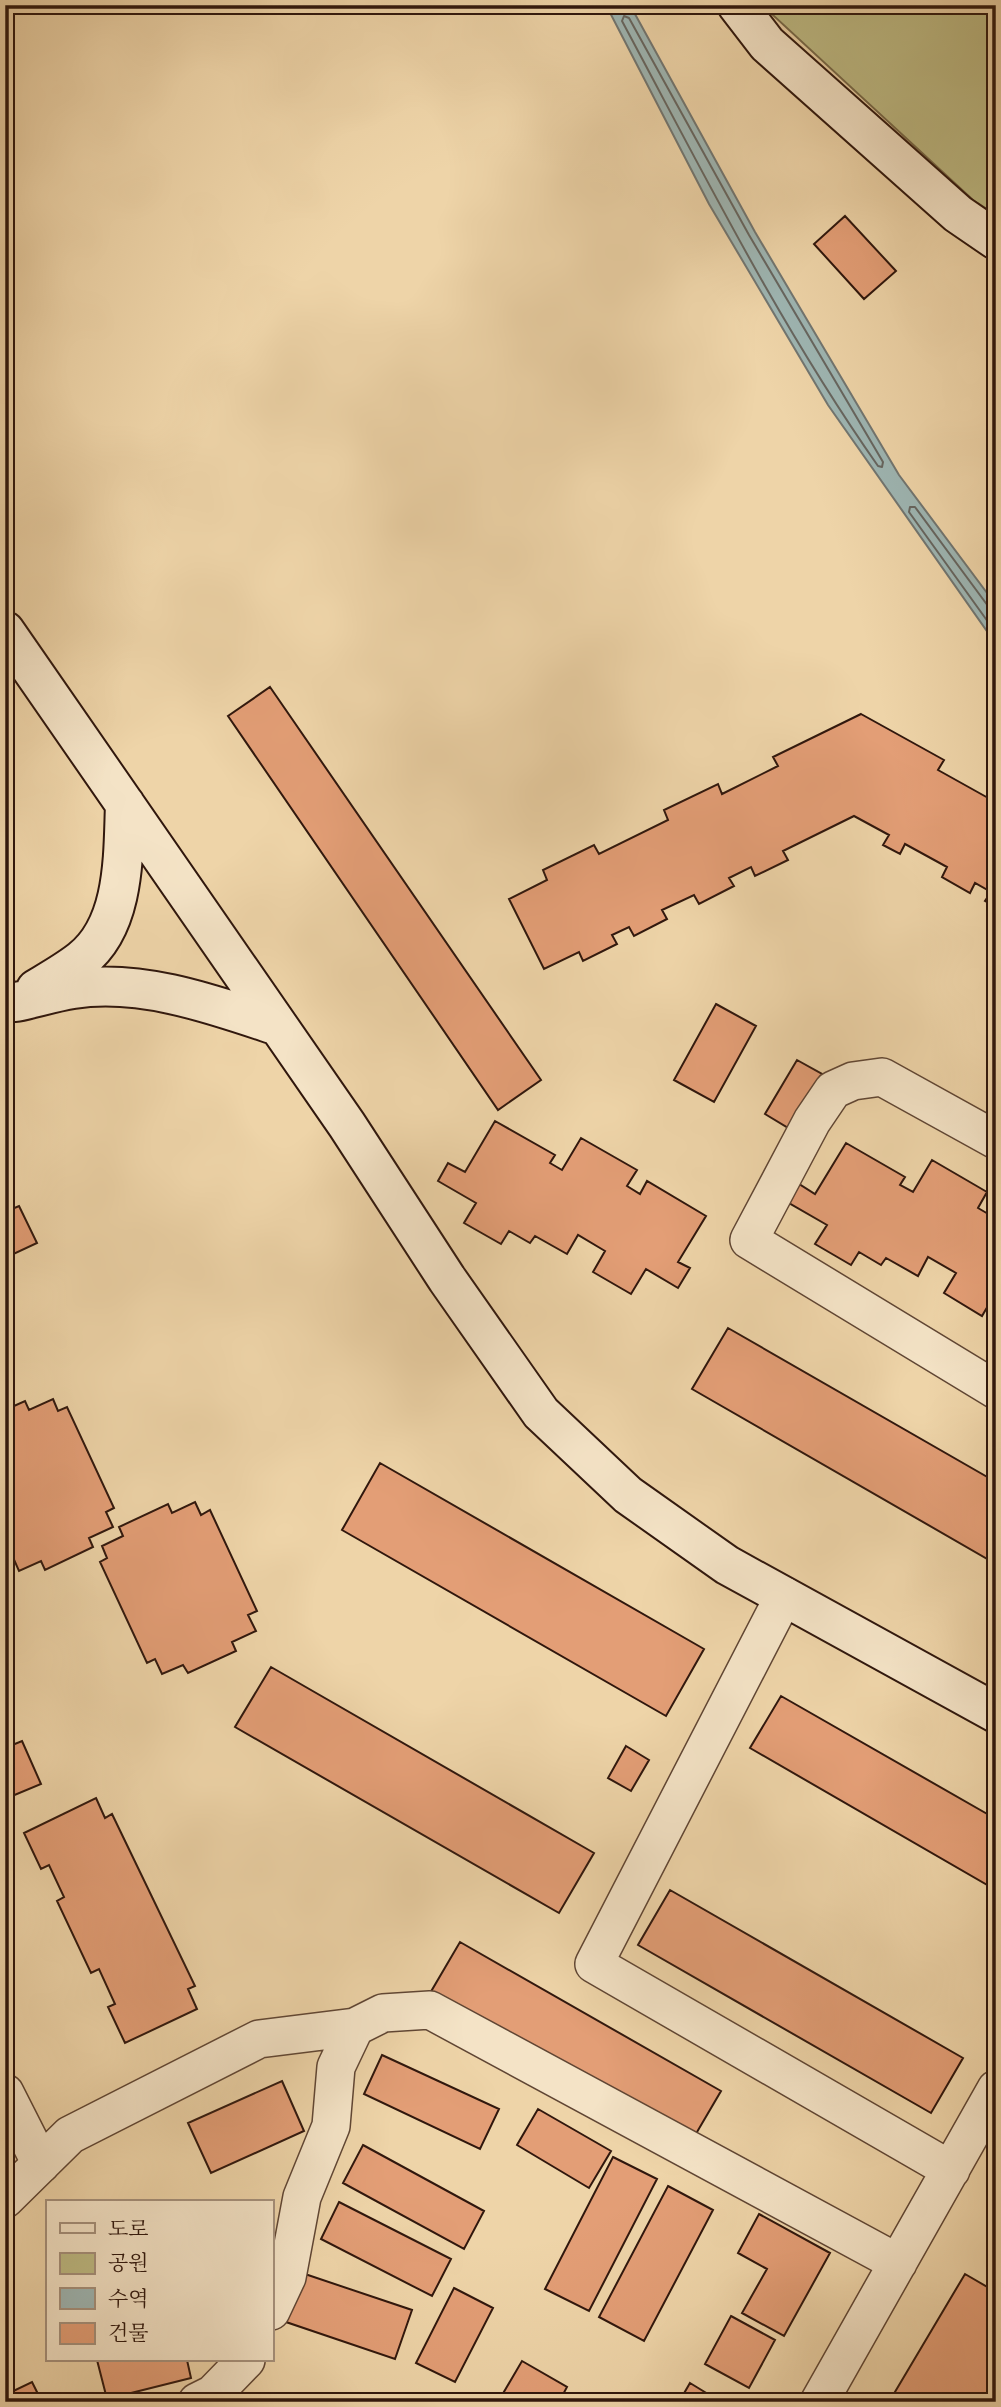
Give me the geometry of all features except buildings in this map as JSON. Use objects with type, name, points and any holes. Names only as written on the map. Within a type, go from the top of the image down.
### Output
[{"type":"street","points":[[737,5],[767,44],[958,214],[996,240]]},
{"type":"street","points":[[5,631],[541,1413],[628,1495],[727,1565],[996,1713]]},
{"type":"street","points":[[10,1005],[84,958],[110,922],[122,877],[125,804]]},
{"type":"street","points":[[10,1005],[75,988],[124,988],[206,1003],[278,1026]]},
{"type":"street","points":[[996,1140],[882,1077],[853,1081],[833,1090],[812,1121],[749,1240],[996,1391]]},
{"type":"street","points":[[784,1596],[594,1964],[951,2169]]},
{"type":"street","points":[[5,2199],[70,2135],[259,2039],[355,2027],[383,2013],[430,2010],[898,2263]]},
{"type":"street","points":[[273,2307],[287,2277],[302,2197],[331,2126],[336,2067],[355,2027]]},
{"type":"street","points":[[819,2402],[996,2089]]},
{"type":"street","points":[[5,2093],[41,2164]]},
{"type":"street","points":[[197,2402],[213,2394],[244,2362]]},
{"type":"green space","points":[[762,5],[996,5],[996,215],[973,200]]},
{"type":"water","points":[[606,5],[630,5],[755,232],[899,475],[996,605],[996,644],[828,405],[709,204]]}]
